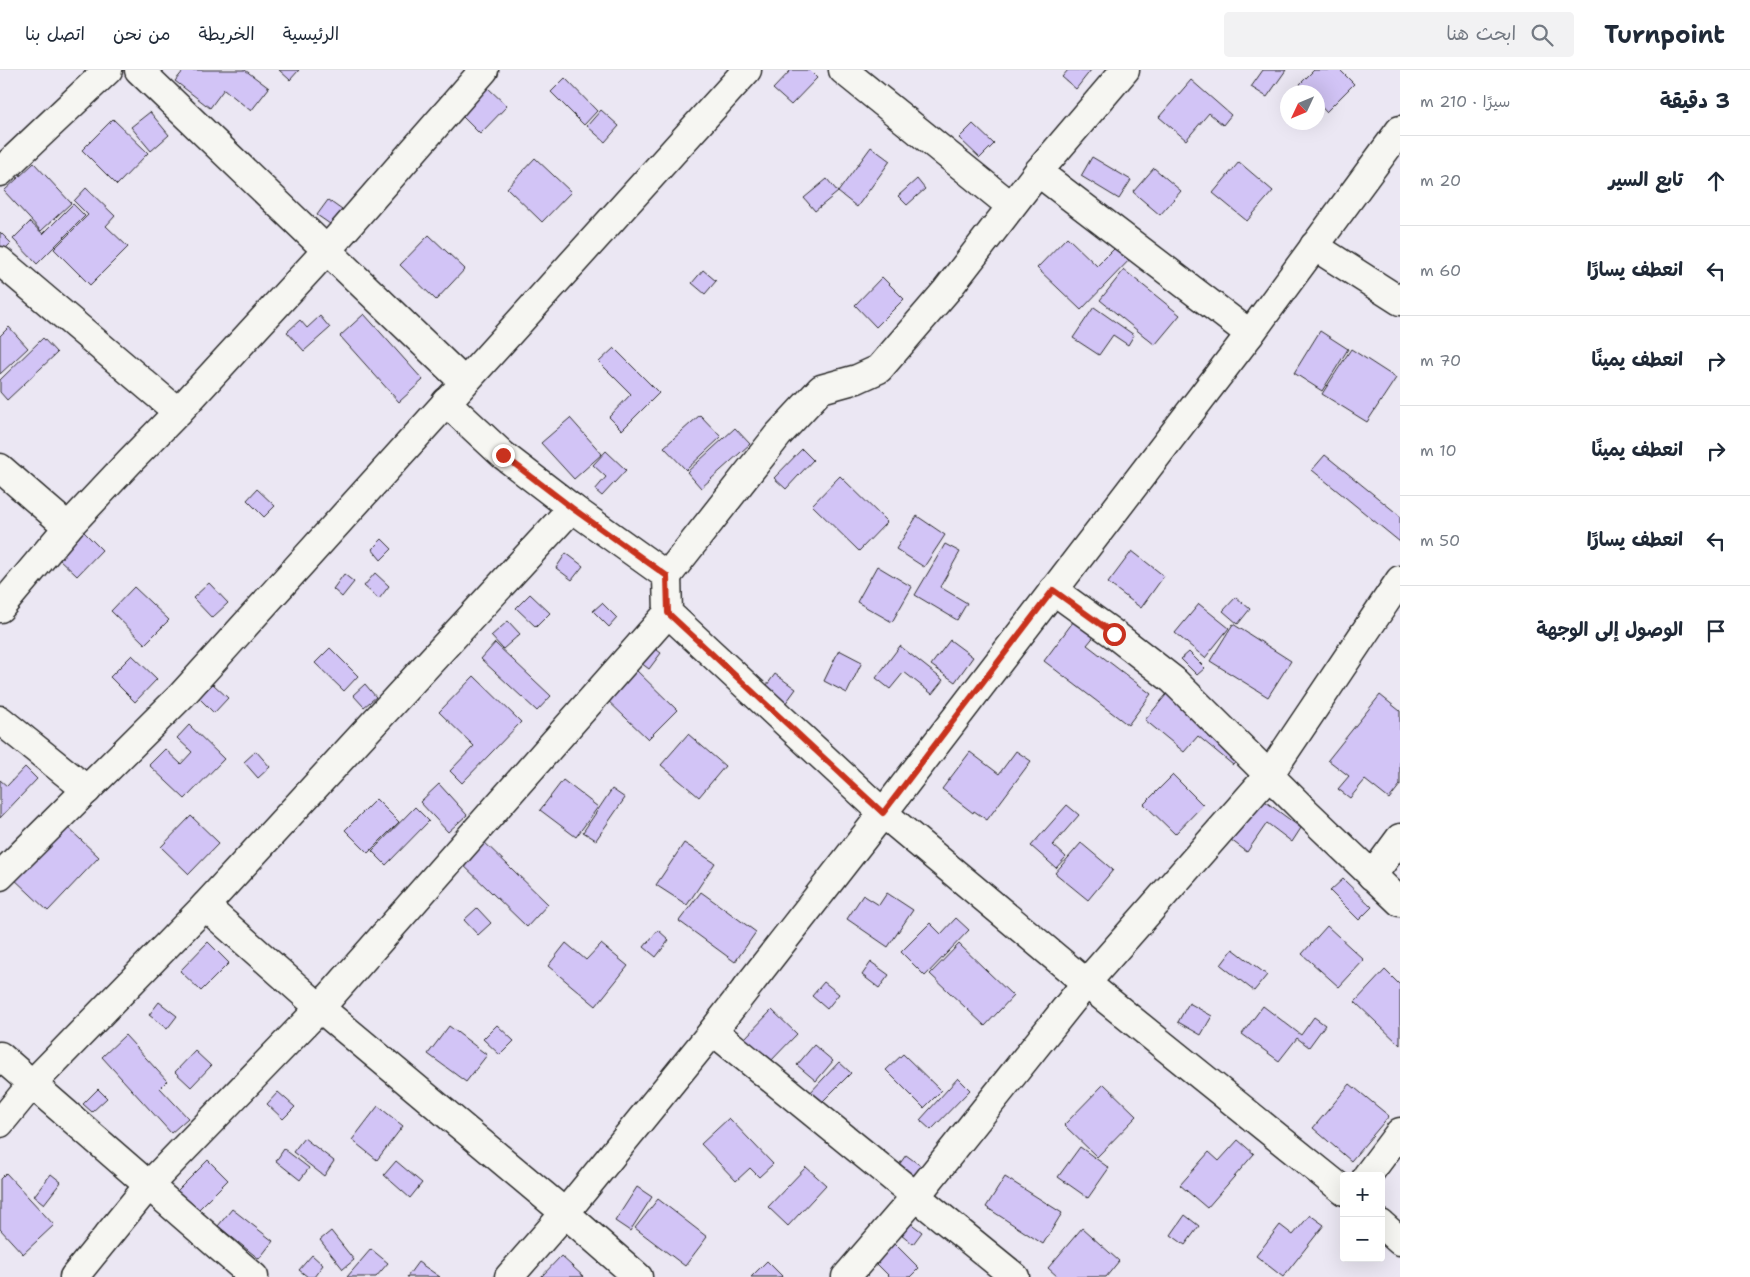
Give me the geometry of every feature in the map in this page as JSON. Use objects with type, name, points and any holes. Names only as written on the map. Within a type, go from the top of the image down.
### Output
[{"type":"street","points":[[0,172],[108,70]]},
{"type":"street","points":[[138,70],[464,382]]},
{"type":"street","points":[[0,608],[68,528],[326,251],[484,70]]},
{"type":"street","points":[[0,876],[182,695],[747,70]]},
{"type":"street","points":[[843,70],[1011,206]]},
{"type":"street","points":[[74,1277],[148,1186],[320,1008],[668,613],[667,576],[796,415],[821,389],[857,379],[879,369],[946,291],[1038,172],[1125,70]]},
{"type":"street","points":[[509,1277],[713,1031],[883,813],[1250,334],[1400,130]]},
{"type":"street","points":[[1038,172],[1250,334]]},
{"type":"street","points":[[1314,246],[1400,301]]},
{"type":"street","points":[[0,261],[178,412]]},
{"type":"street","points":[[446,402],[503,455],[572,508],[667,576]]},
{"type":"street","points":[[0,468],[68,528]]},
{"type":"street","points":[[0,1123],[32,1084],[205,906],[572,508]]},
{"type":"street","points":[[846,1277],[916,1196],[1086,983],[1269,775],[1400,580]]},
{"type":"street","points":[[1053,590],[1173,680],[1400,902]]},
{"type":"street","points":[[668,613],[883,813],[1086,983],[1340,1188]]},
{"type":"street","points":[[0,720],[87,790]]},
{"type":"street","points":[[1372,876],[1400,838]]},
{"type":"street","points":[[205,906],[320,1008],[638,1277]]},
{"type":"street","points":[[713,1031],[1015,1277]]},
{"type":"street","points":[[0,1056],[254,1277]]},
{"type":"street","points":[[1370,1172],[1400,1132]]},
{"type":"street","points":[[1385,1228],[1400,1241]]},
{"type":"building","points":[[184,70],[245,70],[269,88],[251,111],[224,89],[210,108],[175,81]]},
{"type":"building","points":[[279,70],[299,70],[290,80]]},
{"type":"building","points":[[791,70],[809,70],[817,78],[791,105],[773,89]]},
{"type":"building","points":[[1068,70],[1091,70],[1076,89],[1062,77]]},
{"type":"building","points":[[1263,70],[1286,70],[1267,97],[1251,87]]},
{"type":"building","points":[[1314,70],[1340,70],[1354,84],[1326,112],[1325,85],[1300,84]]},
{"type":"building","points":[[565,78],[597,111],[584,125],[551,92]]},
{"type":"building","points":[[1191,80],[1231,115],[1223,125],[1209,113],[1186,140],[1159,117]]},
{"type":"building","points":[[487,87],[507,106],[480,134],[461,115]]},
{"type":"building","points":[[601,110],[619,126],[605,142],[587,126]]},
{"type":"building","points":[[150,112],[169,135],[151,151],[131,127]]},
{"type":"building","points":[[113,119],[148,153],[117,185],[82,150]]},
{"type":"building","points":[[973,124],[994,144],[980,158],[959,138]]},
{"type":"building","points":[[871,147],[890,161],[857,207],[838,192]]},
{"type":"building","points":[[1092,157],[1131,180],[1119,199],[1081,176]]},
{"type":"building","points":[[535,158],[571,192],[542,222],[507,188]]},
{"type":"building","points":[[1239,162],[1273,191],[1247,221],[1213,193]]},
{"type":"building","points":[[34,163],[71,203],[41,231],[4,191]]},
{"type":"building","points":[[1154,168],[1181,191],[1160,215],[1133,192]]},
{"type":"building","points":[[827,179],[838,192],[815,211],[804,198]]},
{"type":"building","points":[[917,179],[925,189],[907,205],[898,196]]},
{"type":"building","points":[[86,188],[115,216],[106,226],[128,247],[90,285],[54,249],[88,215],[74,201]]},
{"type":"building","points":[[328,200],[342,210],[330,224],[317,215]]},
{"type":"building","points":[[73,204],[85,216],[37,264],[13,239],[30,222],[43,234]]},
{"type":"building","points":[[0,232],[11,243],[3,251],[0,248]]},
{"type":"building","points":[[429,235],[465,269],[436,300],[400,265]]},
{"type":"building","points":[[1067,237],[1097,266],[1121,242],[1134,255],[1081,310],[1037,268]]},
{"type":"building","points":[[703,270],[716,281],[705,294],[692,283]]},
{"type":"building","points":[[1124,270],[1180,315],[1155,345],[1100,300]]},
{"type":"building","points":[[882,277],[904,299],[876,327],[855,305]]},
{"type":"building","points":[[1094,307],[1134,335],[1128,345],[1113,335],[1099,355],[1073,338]]},
{"type":"building","points":[[364,314],[423,380],[399,402],[340,336]]},
{"type":"building","points":[[320,316],[330,328],[304,351],[287,332],[300,320],[307,328]]},
{"type":"building","points":[[9,327],[28,348],[0,374],[0,336]]},
{"type":"building","points":[[1320,331],[1348,349],[1322,391],[1294,373]]},
{"type":"building","points":[[43,338],[57,353],[7,400],[0,392],[0,380]]},
{"type":"building","points":[[614,348],[659,393],[622,430],[609,417],[631,394],[599,362]]},
{"type":"building","points":[[1351,349],[1396,378],[1367,422],[1322,394]]},
{"type":"building","points":[[700,415],[721,437],[686,470],[664,447]]},
{"type":"building","points":[[570,418],[602,454],[574,479],[541,443]]},
{"type":"building","points":[[735,428],[750,444],[701,488],[687,472]]},
{"type":"building","points":[[802,449],[813,460],[786,489],[774,478]]},
{"type":"building","points":[[606,451],[626,470],[602,496],[595,490],[606,477],[593,465]]},
{"type":"building","points":[[1325,455],[1400,516],[1400,542],[1312,470]]},
{"type":"building","points":[[840,476],[887,522],[859,551],[812,505]]},
{"type":"building","points":[[257,489],[275,506],[264,517],[247,500]]},
{"type":"building","points":[[917,516],[945,535],[924,567],[896,549]]},
{"type":"building","points":[[83,531],[102,550],[77,576],[57,557]]},
{"type":"building","points":[[382,539],[392,549],[381,560],[372,549]]},
{"type":"building","points":[[945,544],[960,552],[940,587],[967,603],[957,620],[915,595]]},
{"type":"building","points":[[1132,551],[1164,576],[1141,608],[1108,583]]},
{"type":"building","points":[[566,553],[583,566],[572,580],[556,568]]},
{"type":"building","points":[[877,566],[912,587],[892,622],[857,602]]},
{"type":"building","points":[[375,573],[389,586],[379,599],[364,586]]},
{"type":"building","points":[[344,574],[354,582],[342,597],[333,589]]},
{"type":"building","points":[[209,583],[228,603],[212,618],[193,598]]},
{"type":"building","points":[[134,587],[169,620],[145,644],[111,611]]},
{"type":"building","points":[[530,594],[550,613],[536,627],[516,608]]},
{"type":"building","points":[[1236,597],[1250,609],[1238,624],[1223,611]]},
{"type":"building","points":[[602,603],[617,618],[609,627],[593,611]]},
{"type":"building","points":[[1199,604],[1229,628],[1205,658],[1175,633]]},
{"type":"building","points":[[1076,618],[1096,634],[1087,645],[1151,694],[1128,725],[1044,661]]},
{"type":"building","points":[[508,621],[520,634],[503,649],[491,636]]},
{"type":"building","points":[[1233,624],[1291,661],[1268,697],[1210,661]]},
{"type":"building","points":[[950,640],[973,657],[955,682],[931,665]]},
{"type":"building","points":[[495,643],[551,696],[537,711],[481,659]]},
{"type":"building","points":[[649,644],[661,653],[649,669],[637,660]]},
{"type":"building","points":[[900,646],[943,680],[932,694],[904,672],[890,689],[876,678]]},
{"type":"building","points":[[330,648],[358,676],[344,691],[315,663]]},
{"type":"building","points":[[839,650],[862,662],[847,693],[824,681]]},
{"type":"building","points":[[1189,652],[1205,668],[1197,675],[1181,659]]},
{"type":"building","points":[[132,655],[157,679],[135,702],[110,677]]},
{"type":"building","points":[[633,667],[677,710],[648,739],[604,697]]},
{"type":"building","points":[[775,674],[796,689],[785,704],[764,689]]},
{"type":"building","points":[[474,676],[521,722],[462,783],[450,771],[474,746],[439,712]]},
{"type":"building","points":[[213,684],[228,698],[214,713],[199,698]]},
{"type":"building","points":[[365,684],[376,697],[364,707],[353,695]]},
{"type":"building","points":[[1171,689],[1244,751],[1233,765],[1198,736],[1184,752],[1145,720]]},
{"type":"building","points":[[1380,695],[1400,711],[1400,785],[1389,799],[1365,780],[1350,798],[1338,789],[1349,776],[1328,760]]},
{"type":"building","points":[[189,725],[224,759],[185,799],[149,765],[165,749],[181,764],[192,752],[177,738]]},
{"type":"building","points":[[688,734],[725,766],[699,797],[661,765]]},
{"type":"building","points":[[256,751],[270,767],[258,778],[244,762]]},
{"type":"building","points":[[1016,751],[1031,761],[987,820],[974,811],[973,813],[942,789],[970,752],[999,774]]},
{"type":"building","points":[[25,767],[37,779],[0,818],[0,780],[7,786]]},
{"type":"building","points":[[1173,775],[1203,805],[1175,834],[1144,804]]},
{"type":"building","points":[[563,780],[598,807],[576,837],[540,810]]},
{"type":"building","points":[[439,784],[467,815],[448,832],[420,802]]},
{"type":"building","points":[[612,789],[625,798],[596,840],[583,832]]},
{"type":"building","points":[[1258,796],[1301,828],[1292,842],[1267,823],[1247,852],[1227,837]]},
{"type":"building","points":[[376,799],[399,822],[368,853],[345,830]]},
{"type":"building","points":[[1067,805],[1079,815],[1053,845],[1066,857],[1056,868],[1031,846]]},
{"type":"building","points":[[415,807],[429,821],[386,865],[372,851]]},
{"type":"building","points":[[191,816],[219,843],[189,874],[161,847]]},
{"type":"building","points":[[63,823],[99,857],[48,911],[12,877]]},
{"type":"building","points":[[477,835],[548,904],[527,927],[456,858]]},
{"type":"building","points":[[684,843],[715,863],[687,905],[656,885]]},
{"type":"building","points":[[1081,843],[1113,870],[1088,900],[1055,873]]},
{"type":"building","points":[[1343,879],[1372,907],[1359,920],[1330,891]]},
{"type":"building","points":[[701,892],[756,932],[735,962],[679,921]]},
{"type":"building","points":[[887,893],[913,910],[888,947],[847,919],[863,895],[879,905]]},
{"type":"building","points":[[477,908],[491,923],[478,935],[464,920]]},
{"type":"building","points":[[956,918],[969,930],[925,976],[901,952],[930,923],[941,934]]},
{"type":"building","points":[[1327,926],[1364,960],[1339,987],[1302,954]]},
{"type":"building","points":[[658,930],[669,940],[656,957],[644,947]]},
{"type":"building","points":[[208,942],[229,963],[201,991],[180,971]]},
{"type":"building","points":[[566,943],[586,960],[601,944],[628,966],[596,1006],[548,966]]},
{"type":"building","points":[[959,944],[1013,996],[985,1026],[930,974]]},
{"type":"building","points":[[1233,949],[1267,975],[1254,991],[1221,965]]},
{"type":"building","points":[[871,962],[889,975],[879,988],[862,975]]},
{"type":"building","points":[[1385,970],[1400,985],[1400,1045],[1355,1002]]},
{"type":"building","points":[[824,982],[839,994],[827,1009],[812,996]]},
{"type":"building","points":[[159,1002],[177,1016],[167,1029],[149,1015]]},
{"type":"building","points":[[1189,1003],[1212,1016],[1201,1035],[1178,1022]]},
{"type":"building","points":[[1263,1006],[1301,1035],[1314,1017],[1325,1025],[1309,1047],[1297,1038],[1279,1061],[1242,1034]]},
{"type":"building","points":[[772,1010],[797,1034],[768,1064],[743,1040]]},
{"type":"building","points":[[497,1025],[514,1041],[500,1055],[483,1039]]},
{"type":"building","points":[[449,1026],[487,1055],[466,1082],[428,1054]]},
{"type":"building","points":[[125,1035],[167,1081],[160,1088],[188,1118],[171,1133],[102,1057]]},
{"type":"building","points":[[814,1045],[833,1061],[816,1081],[797,1065]]},
{"type":"building","points":[[195,1051],[211,1066],[191,1087],[175,1072]]},
{"type":"building","points":[[903,1054],[941,1091],[924,1108],[886,1070]]},
{"type":"building","points":[[839,1062],[851,1073],[819,1105],[808,1095]]},
{"type":"building","points":[[958,1078],[970,1090],[931,1130],[920,1120]]},
{"type":"building","points":[[1104,1084],[1137,1116],[1097,1157],[1064,1125]]},
{"type":"building","points":[[1350,1084],[1389,1116],[1351,1161],[1313,1128]]},
{"type":"building","points":[[98,1089],[107,1098],[92,1112],[83,1104]]},
{"type":"building","points":[[278,1092],[295,1107],[283,1119],[267,1104]]},
{"type":"building","points":[[378,1106],[403,1126],[377,1160],[352,1140]]},
{"type":"building","points":[[729,1118],[773,1164],[759,1177],[750,1168],[736,1181],[701,1144]]},
{"type":"building","points":[[304,1138],[334,1161],[324,1176],[293,1152]]},
{"type":"building","points":[[1238,1140],[1254,1154],[1207,1208],[1180,1185],[1209,1152],[1219,1161]]},
{"type":"building","points":[[1080,1147],[1109,1168],[1088,1198],[1058,1177]]},
{"type":"building","points":[[284,1149],[309,1168],[300,1180],[276,1161]]},
{"type":"building","points":[[906,1155],[921,1166],[910,1180],[896,1169]]},
{"type":"building","points":[[208,1160],[228,1180],[197,1211],[177,1191]]},
{"type":"building","points":[[396,1161],[422,1183],[410,1198],[384,1175]]},
{"type":"building","points":[[806,1167],[826,1185],[788,1226],[768,1207]]},
{"type":"building","points":[[6,1173],[54,1225],[23,1254],[0,1229],[0,1179]]},
{"type":"building","points":[[51,1174],[61,1182],[44,1204],[34,1196]]},
{"type":"building","points":[[1005,1177],[1062,1213],[1043,1244],[986,1207]]},
{"type":"building","points":[[637,1187],[652,1197],[630,1231],[615,1221]]},
{"type":"building","points":[[658,1199],[707,1237],[685,1266],[635,1228]]},
{"type":"building","points":[[232,1209],[273,1241],[259,1259],[218,1226]]},
{"type":"building","points":[[1185,1215],[1199,1226],[1185,1245],[1171,1235]]},
{"type":"building","points":[[1310,1215],[1324,1225],[1283,1277],[1256,1256],[1280,1225],[1293,1235]]},
{"type":"building","points":[[909,1222],[922,1232],[913,1244],[900,1233]]},
{"type":"building","points":[[1082,1228],[1119,1261],[1106,1277],[1058,1277],[1048,1268]]},
{"type":"building","points":[[331,1231],[354,1260],[343,1269],[320,1240]]},
{"type":"building","points":[[894,1243],[919,1268],[910,1277],[890,1277],[875,1262]]},
{"type":"building","points":[[371,1249],[388,1263],[376,1277],[347,1277]]},
{"type":"building","points":[[312,1255],[323,1265],[314,1277],[308,1277],[299,1270]]},
{"type":"building","points":[[561,1256],[584,1277],[541,1277]]},
{"type":"building","points":[[767,1261],[783,1277],[751,1277]]},
{"type":"building","points":[[418,1262],[440,1277],[407,1277]]},
{"type":"route","points":[[503,455],[572,508],[667,576],[668,613],[883,813],[1053,590],[1114,634]]}]
